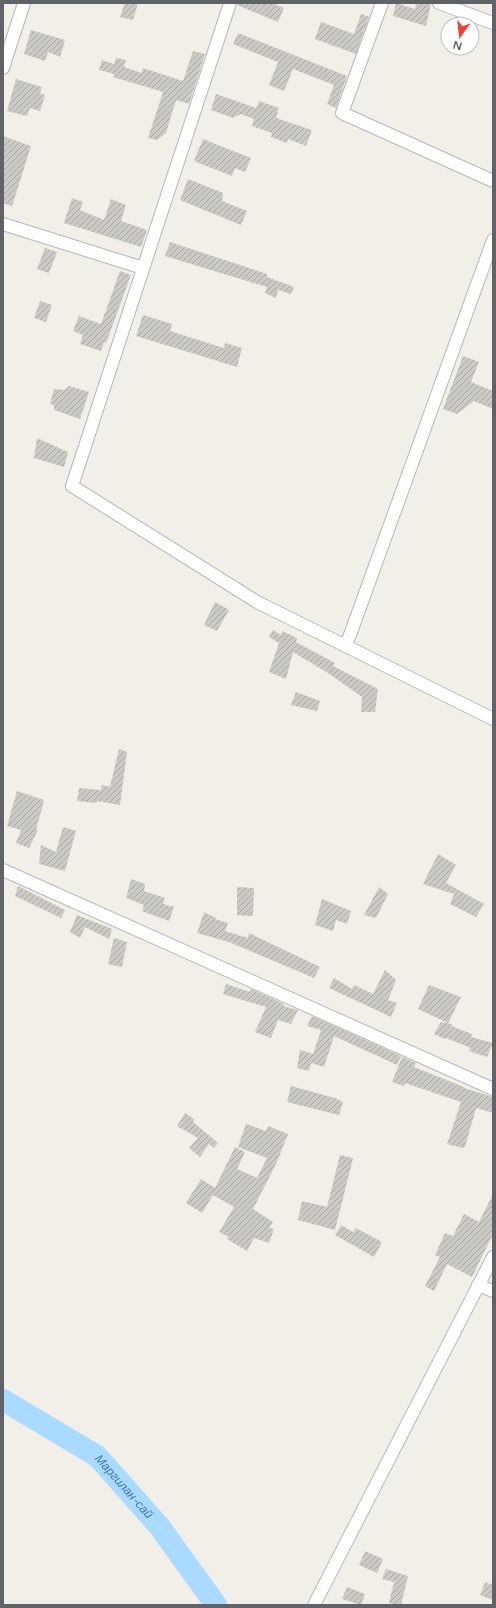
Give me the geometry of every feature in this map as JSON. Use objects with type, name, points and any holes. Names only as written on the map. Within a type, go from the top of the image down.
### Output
[{"type":"street","points":[[3,68],[24,3]]},
{"type":"street","points":[[230,3],[72,486],[257,602],[493,719]]},
{"type":"street","points":[[382,3],[342,113],[493,182]]},
{"type":"street","points":[[439,3],[493,23]]},
{"type":"street","points":[[3,224],[143,268]]},
{"type":"street","points":[[346,646],[493,240]]},
{"type":"street","points":[[3,870],[493,1089]]},
{"type":"street","points":[[314,1605],[493,1256]]},
{"type":"street","points":[[478,1285],[493,1291]]},
{"type":"building","points":[[125,3],[138,3],[133,20],[120,17]]},
{"type":"building","points":[[237,3],[272,3],[284,8],[278,22],[237,5]]},
{"type":"building","points":[[396,3],[415,9],[416,3],[431,3],[426,26],[393,16]]},
{"type":"building","points":[[361,14],[369,17],[356,54],[315,39],[321,22],[354,34]]},
{"type":"building","points":[[31,30],[65,40],[60,57],[48,52],[45,61],[24,54]]},
{"type":"building","points":[[238,33],[347,76],[336,108],[327,104],[334,85],[293,69],[284,91],[269,85],[278,62],[233,44]]},
{"type":"building","points":[[193,51],[205,54],[189,104],[176,100],[166,133],[157,140],[148,138],[163,92],[113,77],[114,74],[99,70],[102,60],[114,64],[116,58],[126,60],[124,67],[142,73],[143,68],[183,81]]},
{"type":"building","points":[[16,79],[42,87],[40,93],[45,95],[40,111],[30,108],[27,116],[7,111]]},
{"type":"building","points":[[216,94],[256,108],[259,101],[279,108],[276,118],[312,130],[306,146],[288,139],[287,143],[271,137],[272,133],[252,126],[254,119],[241,114],[233,118],[211,110]]},
{"type":"building","points":[[3,136],[31,146],[12,206],[3,203]]},
{"type":"building","points":[[203,139],[251,158],[245,172],[235,168],[232,176],[194,161]]},
{"type":"building","points":[[188,179],[223,193],[222,201],[247,211],[241,225],[180,200]]},
{"type":"building","points":[[72,198],[83,202],[80,210],[104,220],[111,199],[126,205],[121,221],[147,230],[141,247],[64,223]]},
{"type":"building","points":[[170,242],[267,274],[267,277],[294,287],[291,294],[278,290],[276,298],[265,293],[267,287],[165,256]]},
{"type":"building","points":[[45,248],[57,252],[49,273],[37,269]]},
{"type":"building","points":[[120,271],[131,275],[106,343],[104,342],[101,351],[80,344],[83,335],[73,331],[79,316],[101,324]]},
{"type":"building","points":[[40,301],[52,305],[46,322],[34,318]]},
{"type":"building","points":[[143,315],[172,324],[170,331],[224,348],[225,343],[242,348],[237,367],[136,336]]},
{"type":"building","points":[[463,356],[479,362],[471,382],[493,391],[493,409],[474,401],[457,414],[443,409]]},
{"type":"building","points":[[69,386],[89,392],[80,419],[54,410],[54,405],[50,404],[54,389],[64,390]]},
{"type":"building","points":[[37,438],[68,452],[64,467],[34,458]]},
{"type":"building","points":[[215,602],[229,610],[217,631],[204,625]]},
{"type":"building","points":[[273,630],[281,635],[282,631],[297,638],[296,642],[335,663],[333,666],[378,689],[375,712],[361,712],[362,697],[328,673],[293,652],[286,679],[269,672],[279,643],[269,637]]},
{"type":"building","points":[[296,692],[320,701],[317,711],[291,705]]},
{"type":"building","points":[[119,749],[127,752],[120,805],[97,801],[97,803],[77,801],[79,788],[101,790],[102,785],[110,787]]},
{"type":"building","points":[[17,791],[44,800],[36,830],[38,830],[29,848],[16,843],[21,830],[7,826]]},
{"type":"building","points":[[63,827],[76,831],[65,871],[39,864],[41,845],[56,852]]},
{"type":"building","points":[[438,854],[456,865],[446,883],[484,904],[476,917],[450,904],[454,894],[423,884]]},
{"type":"building","points":[[131,879],[145,884],[144,891],[165,898],[163,904],[174,907],[169,921],[142,911],[144,905],[126,898]]},
{"type":"building","points":[[18,886],[65,910],[61,918],[15,896]]},
{"type":"building","points":[[237,887],[254,888],[253,916],[237,915]]},
{"type":"building","points":[[379,887],[388,894],[376,918],[364,915]]},
{"type":"building","points":[[322,899],[351,911],[347,924],[336,920],[333,931],[315,925]]},
{"type":"building","points":[[204,912],[216,918],[215,919],[228,923],[225,931],[248,938],[249,933],[320,967],[314,978],[229,942],[197,933]]},
{"type":"building","points":[[77,915],[112,929],[109,939],[85,927],[80,938],[70,932]]},
{"type":"building","points":[[114,938],[127,942],[122,967],[108,964]]},
{"type":"building","points":[[385,970],[396,980],[388,1000],[397,1003],[391,1017],[329,988],[334,978],[352,989],[354,985],[373,994]]},
{"type":"building","points":[[226,984],[250,992],[251,989],[284,1004],[283,1006],[298,1010],[291,1024],[278,1020],[271,1038],[255,1032],[266,1007],[223,994]]},
{"type":"building","points":[[429,985],[461,997],[448,1023],[418,1009]]},
{"type":"building","points":[[312,1016],[401,1056],[397,1065],[334,1036],[324,1067],[311,1063],[309,1071],[297,1068],[300,1050],[313,1054],[321,1030],[307,1026]]},
{"type":"building","points":[[441,1022],[452,1024],[451,1026],[472,1034],[471,1037],[493,1043],[487,1057],[469,1051],[471,1048],[434,1034]]},
{"type":"building","points":[[402,1057],[416,1063],[414,1067],[464,1088],[493,1097],[493,1113],[476,1108],[465,1147],[463,1148],[447,1144],[461,1102],[405,1083],[404,1086],[392,1082]]},
{"type":"building","points":[[291,1086],[335,1098],[343,1102],[339,1115],[287,1102]]},
{"type":"building","points":[[185,1113],[194,1119],[193,1122],[218,1143],[214,1148],[209,1144],[200,1157],[189,1148],[198,1138],[177,1126]]},
{"type":"building","points":[[246,1124],[266,1131],[268,1126],[288,1134],[277,1162],[253,1209],[273,1222],[269,1228],[274,1229],[269,1243],[254,1238],[247,1251],[227,1239],[229,1237],[219,1232],[234,1207],[213,1195],[202,1213],[186,1203],[201,1179],[215,1188],[235,1147],[245,1152],[237,1169],[257,1178],[267,1158],[238,1147]]},
{"type":"building","points":[[340,1155],[353,1158],[335,1230],[298,1220],[302,1201],[327,1207]]},
{"type":"building","points":[[493,1194],[493,1234],[472,1277],[447,1264],[434,1291],[425,1286],[440,1257],[435,1255],[445,1233],[453,1236],[464,1214],[479,1222]]},
{"type":"building","points":[[341,1225],[353,1232],[356,1228],[382,1242],[374,1257],[335,1235]]},
{"type":"building","points":[[365,1551],[383,1559],[377,1573],[359,1565]]},
{"type":"building","points":[[386,1569],[408,1576],[401,1605],[389,1603],[394,1582],[382,1579]]},
{"type":"building","points":[[485,1582],[493,1585],[493,1600],[480,1595]]},
{"type":"building","points":[[347,1587],[365,1594],[361,1605],[342,1599]]},
{"type":"waterway","name":"Маргилан-сай","points":[[3,1400],[97,1456],[159,1526],[216,1605]]}]
